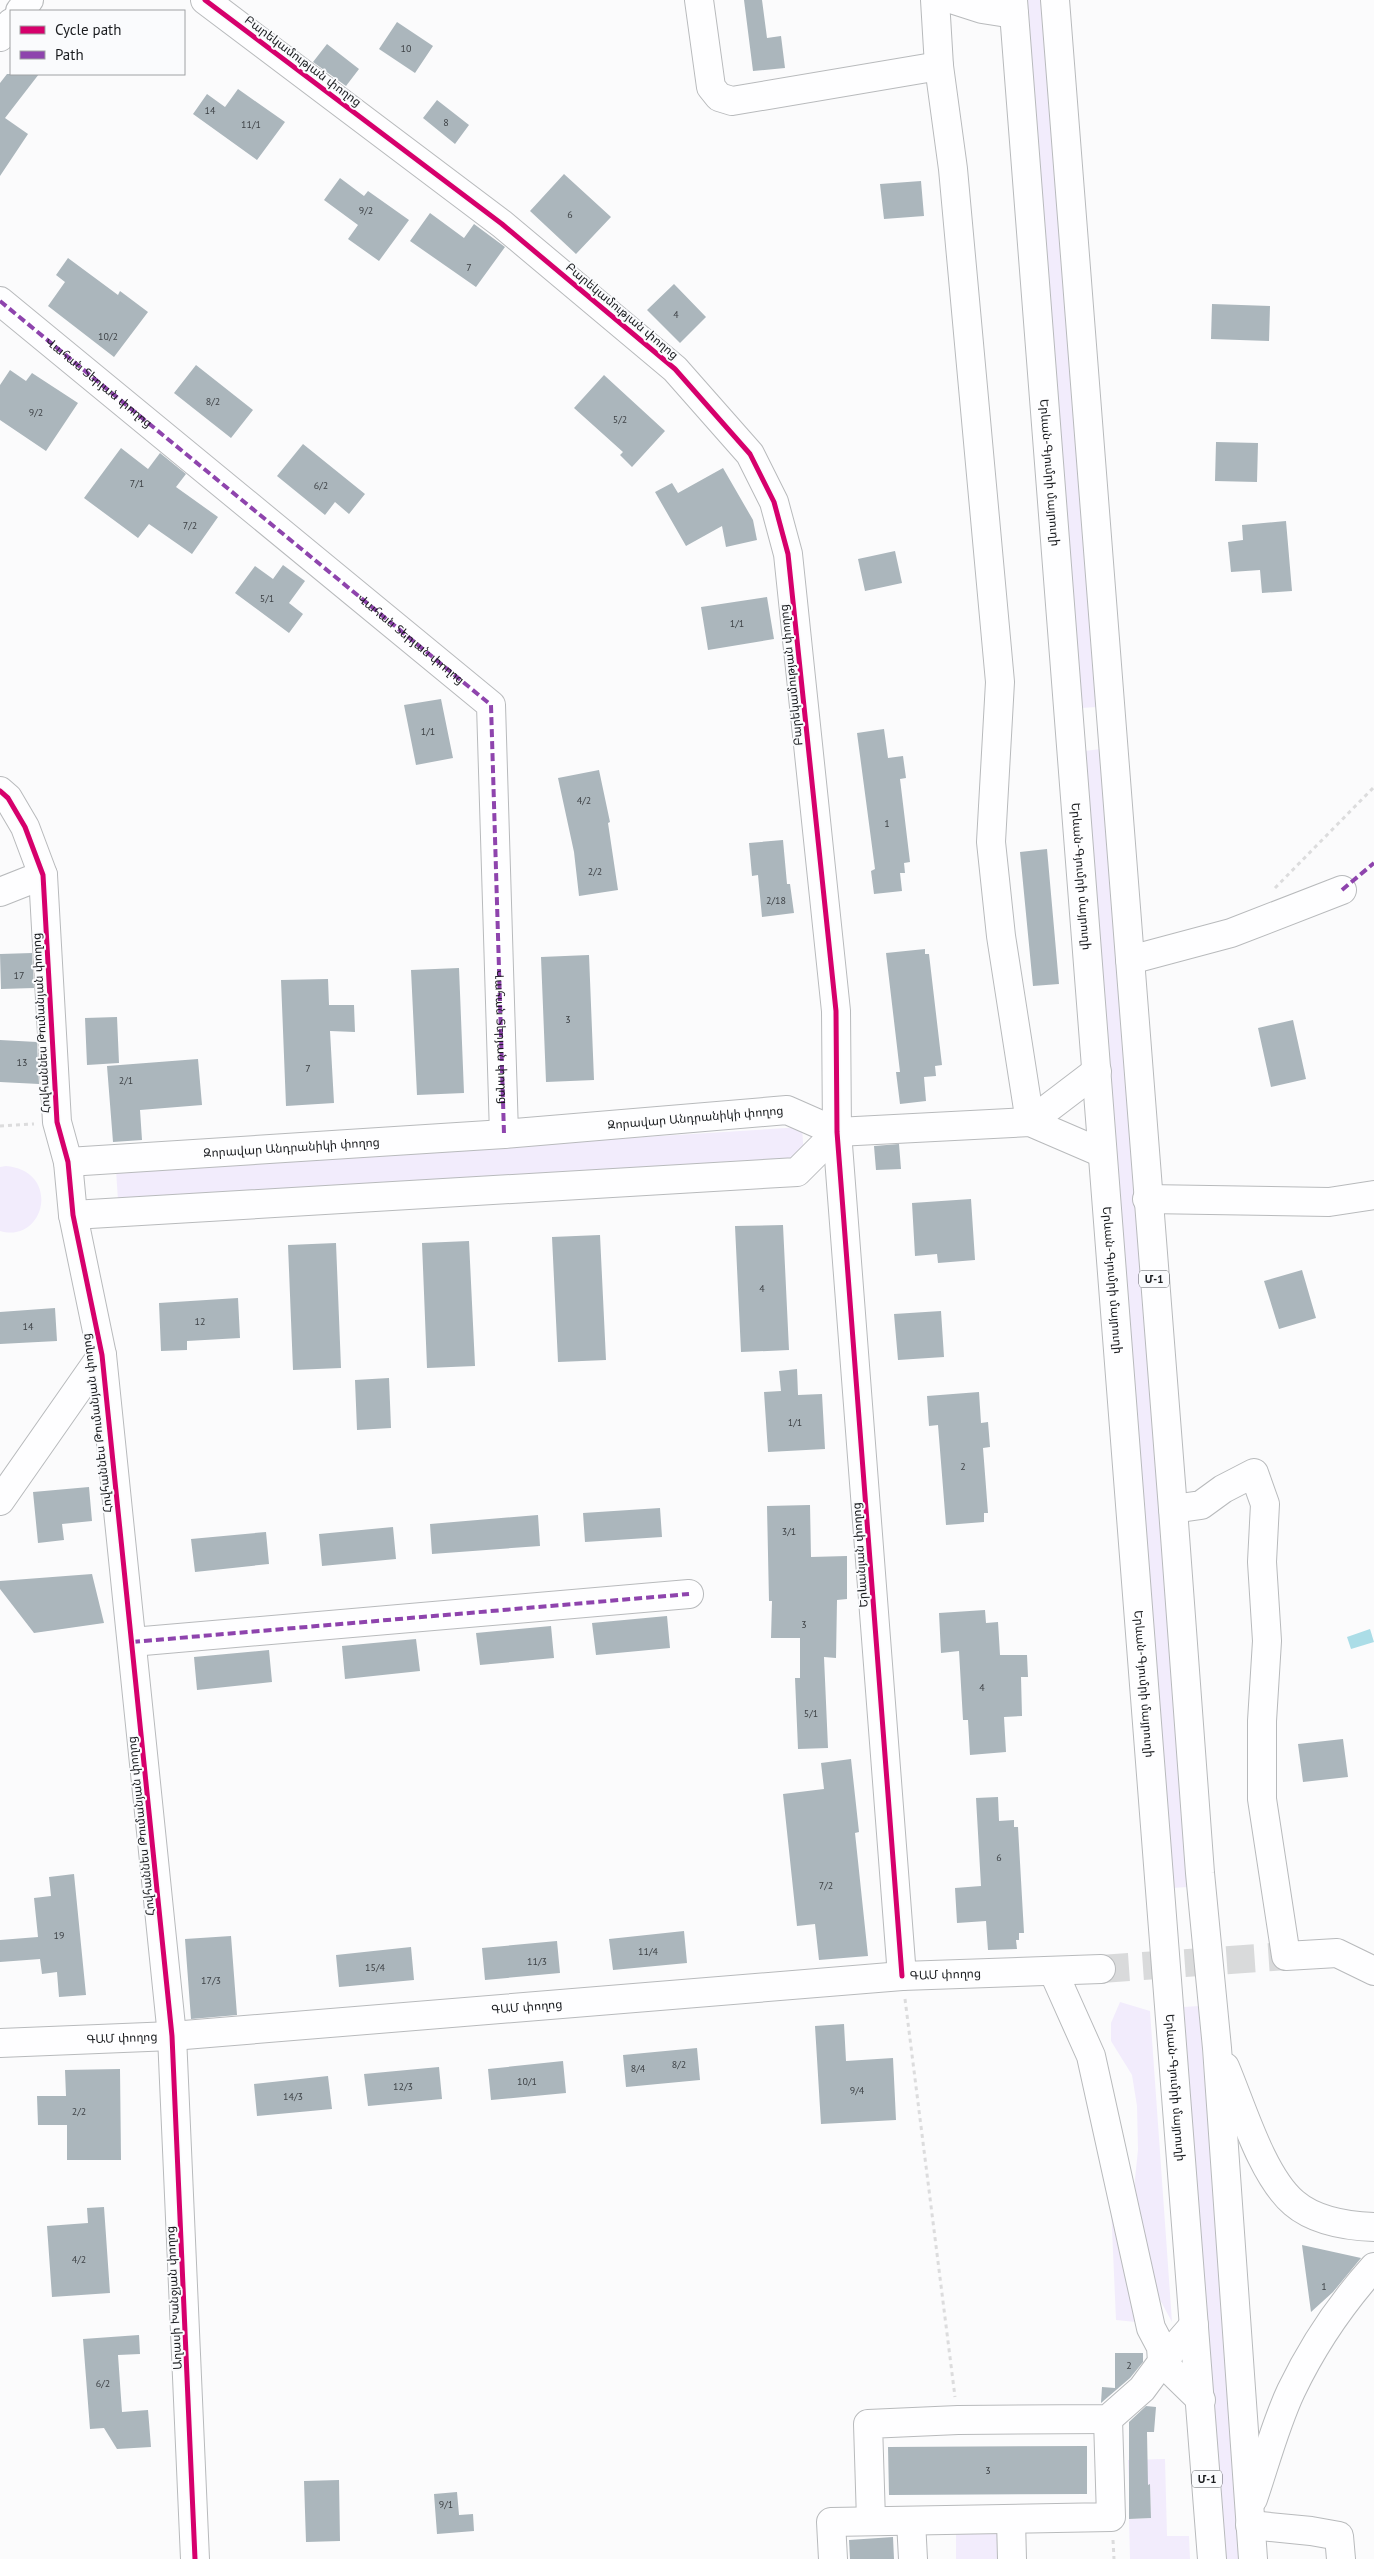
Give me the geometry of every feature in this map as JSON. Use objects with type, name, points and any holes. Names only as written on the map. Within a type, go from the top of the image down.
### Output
[{"type":"main road","points":[[21,10],[29,0]]},
{"type":"main road","name":"Բարեկամության փողոց","points":[[205,0],[502,224],[675,369],[750,454],[774,502],[788,554],[836,1012],[837,1132]]},
{"type":"main road","points":[[699,0],[711,87],[719,98],[732,101],[939,66]]},
{"type":"main road","points":[[935,0],[939,66],[953,169],[1000,682],[991,842],[1001,936],[1030,1122]]},
{"type":"main road","points":[[954,0],[982,9],[1013,7]]},
{"type":"main road","name":"Մ-1","points":[[1054,0],[1200,1873],[1217,2048],[1253,2559]]},
{"type":"main road","name":"Երևան-Գյումրի մայրուղի","points":[[1013,7],[1212,2559]]},
{"type":"main road","points":[[0,37],[10,24]]},
{"type":"main road","name":"Վահան Տերյան փողոց","points":[[0,301],[491,705],[504,1134]]},
{"type":"main road","points":[[1070,730],[1112,726]]},
{"type":"main road","name":"Հովհաննես Թումանյան փողոց","points":[[0,791],[8,798],[25,827],[43,875],[57,1122],[68,1162],[73,1215],[102,1355],[172,2036]]},
{"type":"main road","points":[[0,892],[43,875]]},
{"type":"main road","points":[[1130,960],[1231,933],[1342,890]]},
{"type":"main road","points":[[1030,1122],[1097,1070]]},
{"type":"main road","name":"Զորավար Անդրանիկի փողոց","points":[[68,1162],[504,1134],[787,1110],[837,1132]]},
{"type":"main road","points":[[73,1215],[797,1172],[837,1132],[1030,1122],[1102,1153]]},
{"type":"main road","name":"Երևանյան փողոց","points":[[837,1132],[902,1976]]},
{"type":"main road","points":[[1147,1200],[1329,1202],[1374,1195]]},
{"type":"main road","points":[[0,1502],[102,1355]]},
{"type":"main road","points":[[1173,1509],[1201,1506],[1223,1489],[1254,1473],[1266,1504],[1262,1562],[1267,1641],[1262,1721],[1262,1799],[1286,1956],[1337,1953],[1374,1971]]},
{"type":"main road","points":[[132,1642],[689,1594]]},
{"type":"main road","name":"ԳԱՄ փողոց","points":[[0,2043],[172,2036],[902,1976],[1101,1969]]},
{"type":"main road","points":[[1054,1971],[1091,2056],[1151,2328],[1161,2347],[1162,2362],[1200,2400]]},
{"type":"main road","name":"Աղասի Խանջյան փողոց","points":[[172,2036],[195,2559]]},
{"type":"main road","points":[[1217,2048],[1270,2174],[1294,2204],[1324,2220],[1374,2226]]},
{"type":"main road","points":[[1341,2559],[1339,2536],[1250,2517],[1290,2392],[1321,2336],[1343,2302],[1374,2267]]},
{"type":"main road","points":[[871,2520],[868,2424],[958,2420],[1108,2420],[1142,2389],[1162,2362],[1194,2325]]},
{"type":"main road","points":[[833,2559],[831,2522],[1111,2517],[1108,2420]]},
{"type":"main road","points":[[1011,2520],[1012,2559]]},
{"type":"main road","points":[[911,2521],[913,2559]]},
{"type":"path","points":[[1272,892],[1374,787]]},
{"type":"path","points":[[0,1126],[57,1122]]},
{"type":"path","points":[[902,1976],[958,2420]]},
{"type":"shaded area","points":[[1027,0],[1043,0],[1097,707],[1081,708]]},
{"type":"shaded area","points":[[1101,749],[1188,1887],[1172,1888],[1084,751]]},
{"type":"shaded area","points":[[802,1127],[804,1157],[118,1200],[116,1170]]},
{"type":"shaded area","points":[[6,1166],[24,1171],[35,1180],[41,1192],[41,1205],[36,1217],[28,1227],[15,1232],[0,1231],[0,1167]]},
{"type":"shaded area","points":[[1120,2002],[1150,2011],[1172,2322],[1158,2296],[1134,2188],[1138,2150],[1137,2106],[1132,2075],[1111,2041],[1111,2023]]},
{"type":"shaded area","points":[[1199,2006],[1241,2559],[1224,2559],[1184,2007]]},
{"type":"shaded area","points":[[1110,2183],[1136,2322],[1116,2320]]},
{"type":"shaded area","points":[[1165,2459],[1167,2536],[1189,2536],[1190,2559],[1130,2559],[1129,2519],[1151,2518],[1150,2485],[1129,2485],[1128,2460]]},
{"type":"shaded area","points":[[956,2534],[1007,2534],[1007,2559],[956,2559]]},
{"type":"water","points":[[1370,1629],[1374,1642],[1351,1649],[1347,1637]]},
{"type":"building","points":[[744,0],[762,0],[767,38],[781,36],[785,68],[753,71]]},
{"type":"building","points":[[397,22],[433,46],[415,73],[379,49]]},
{"type":"building","points":[[327,44],[359,69],[346,86],[313,62]]},
{"type":"building","points":[[7,74],[38,75],[5,118],[28,134],[0,176],[0,83]]},
{"type":"building","points":[[238,89],[285,122],[257,160],[193,114],[207,94],[225,107]]},
{"type":"building","points":[[437,100],[469,125],[455,144],[423,118]]},
{"type":"building","points":[[564,174],[611,217],[576,254],[530,211]]},
{"type":"building","points":[[340,178],[364,196],[368,191],[409,220],[379,261],[348,239],[358,225],[324,200]]},
{"type":"building","points":[[921,181],[924,216],[884,219],[880,184]]},
{"type":"building","points":[[430,213],[464,238],[474,224],[505,247],[476,287],[410,241]]},
{"type":"building","points":[[68,258],[118,295],[120,291],[148,312],[114,357],[48,306],[65,282],[56,275]]},
{"type":"building","points":[[674,284],[706,317],[680,343],[647,310]]},
{"type":"building","points":[[1212,304],[1270,306],[1269,341],[1211,339]]},
{"type":"building","points":[[196,365],[253,410],[231,438],[174,393]]},
{"type":"building","points":[[10,370],[26,381],[32,373],[78,403],[46,451],[0,420],[0,385]]},
{"type":"building","points":[[604,375],[665,431],[632,467],[620,455],[623,452],[574,408]]},
{"type":"building","points":[[1216,442],[1258,443],[1257,482],[1215,481]]},
{"type":"building","points":[[303,444],[365,494],[349,514],[335,502],[325,515],[277,476]]},
{"type":"building","points":[[121,448],[148,469],[160,453],[186,474],[176,487],[218,517],[192,554],[149,524],[138,538],[84,498]]},
{"type":"building","points":[[723,468],[753,520],[757,540],[726,547],[722,526],[686,546],[655,492],[672,483],[678,493]]},
{"type":"building","points":[[1286,521],[1292,591],[1262,593],[1260,570],[1231,572],[1228,542],[1243,540],[1242,525]]},
{"type":"building","points":[[895,551],[902,583],[865,591],[858,559]]},
{"type":"building","points":[[283,565],[305,581],[289,603],[303,614],[289,633],[235,593],[255,566],[273,579]]},
{"type":"building","points":[[767,597],[774,639],[708,650],[701,607]]},
{"type":"building","points":[[441,699],[453,758],[416,765],[404,705]]},
{"type":"building","points":[[884,729],[888,758],[903,756],[906,778],[900,779],[910,862],[904,863],[905,873],[900,873],[902,891],[874,894],[871,871],[875,869],[857,733]]},
{"type":"building","points":[[599,770],[610,822],[608,823],[618,890],[579,896],[574,852],[558,778]]},
{"type":"building","points":[[783,840],[787,884],[790,884],[794,913],[762,917],[758,875],[752,876],[749,843]]},
{"type":"building","points":[[1047,849],[1059,984],[1033,986],[1020,852]]},
{"type":"building","points":[[925,949],[925,954],[929,954],[942,1065],[935,1066],[936,1076],[924,1077],[926,1101],[900,1104],[896,1072],[900,1072],[886,953]]},
{"type":"building","points":[[32,953],[34,988],[1,989],[0,954]]},
{"type":"building","points":[[589,955],[594,1080],[546,1082],[541,957]]},
{"type":"building","points":[[459,968],[464,1093],[417,1095],[411,970]]},
{"type":"building","points":[[328,979],[329,1005],[354,1005],[355,1032],[330,1031],[334,1103],[286,1106],[281,980]]},
{"type":"building","points":[[117,1017],[119,1063],[87,1065],[85,1018]]},
{"type":"building","points":[[1293,1020],[1306,1079],[1271,1087],[1258,1028]]},
{"type":"building","points":[[0,1040],[37,1042],[39,1084],[0,1082]]},
{"type":"building","points":[[198,1059],[202,1105],[140,1110],[142,1140],[113,1142],[107,1066]]},
{"type":"building","points":[[899,1144],[901,1169],[876,1170],[874,1146]]},
{"type":"building","points":[[971,1199],[975,1260],[938,1263],[937,1254],[915,1256],[912,1203]]},
{"type":"building","points":[[783,1225],[789,1350],[741,1352],[735,1226]]},
{"type":"building","points":[[600,1235],[606,1360],[558,1362],[552,1237]]},
{"type":"building","points":[[469,1241],[475,1366],[427,1368],[422,1243]]},
{"type":"building","points":[[336,1243],[341,1368],[293,1370],[288,1245]]},
{"type":"building","points":[[1302,1270],[1316,1318],[1279,1329],[1264,1281]]},
{"type":"building","points":[[238,1298],[240,1338],[187,1341],[187,1350],[161,1351],[159,1303]]},
{"type":"building","points":[[55,1308],[57,1341],[0,1344],[0,1312]]},
{"type":"building","points":[[941,1311],[944,1357],[898,1360],[894,1314]]},
{"type":"building","points":[[797,1369],[798,1395],[822,1394],[825,1449],[768,1452],[764,1392],[781,1391],[779,1371]]},
{"type":"building","points":[[389,1378],[391,1428],[357,1430],[355,1380]]},
{"type":"building","points":[[979,1392],[981,1423],[988,1422],[990,1447],[983,1448],[988,1513],[984,1513],[984,1522],[946,1525],[938,1425],[929,1426],[927,1396]]},
{"type":"building","points":[[89,1487],[92,1521],[62,1524],[64,1540],[38,1543],[33,1492]]},
{"type":"building","points":[[810,1505],[811,1557],[847,1556],[847,1599],[837,1600],[836,1658],[824,1657],[828,1748],[798,1749],[795,1678],[800,1678],[800,1638],[771,1638],[772,1601],[769,1601],[767,1506]]},
{"type":"building","points":[[660,1508],[662,1537],[585,1542],[583,1513]]},
{"type":"building","points":[[538,1515],[540,1546],[432,1554],[430,1524]]},
{"type":"building","points":[[393,1527],[396,1559],[322,1566],[319,1534]]},
{"type":"building","points":[[266,1532],[269,1564],[195,1572],[191,1539]]},
{"type":"building","points":[[92,1574],[104,1623],[34,1633],[0,1589],[0,1581]]},
{"type":"building","points":[[985,1610],[986,1623],[998,1622],[1000,1655],[1027,1655],[1028,1677],[1021,1677],[1022,1716],[1004,1717],[1006,1752],[970,1755],[968,1720],[963,1720],[959,1651],[941,1653],[939,1613]]},
{"type":"building","points":[[667,1616],[670,1648],[596,1655],[592,1623]]},
{"type":"building","points":[[551,1626],[554,1658],[480,1665],[476,1633]]},
{"type":"building","points":[[416,1639],[420,1671],[345,1679],[342,1646]]},
{"type":"building","points":[[269,1650],[272,1682],[197,1690],[194,1657]]},
{"type":"building","points":[[1343,1739],[1348,1777],[1303,1782],[1298,1744]]},
{"type":"building","points":[[851,1759],[859,1832],[855,1833],[868,1956],[819,1960],[815,1924],[797,1926],[783,1794],[824,1789],[821,1763]]},
{"type":"building","points":[[998,1797],[999,1821],[1014,1820],[1014,1827],[1018,1827],[1024,1933],[1019,1933],[1019,1940],[1016,1940],[1017,1949],[988,1950],[986,1921],[957,1923],[955,1888],[981,1886],[976,1798]]},
{"type":"building","points":[[74,1874],[86,1995],[59,1997],[57,1972],[42,1974],[40,1959],[0,1962],[0,1940],[38,1937],[34,1898],[51,1896],[49,1877]]},
{"type":"building","points":[[684,1931],[687,1963],[613,1970],[609,1939]]},
{"type":"building","points":[[231,1936],[237,2015],[191,2019],[185,1939]]},
{"type":"building","points":[[557,1941],[560,1973],[485,1980],[482,1948]]},
{"type":"building","points":[[411,1947],[414,1980],[339,1987],[336,1955]]},
{"type":"building","points":[[844,2024],[846,2061],[893,2058],[896,2120],[821,2124],[815,2026]]},
{"type":"building","points":[[697,2048],[700,2080],[626,2087],[623,2055]]},
{"type":"building","points":[[563,2061],[566,2093],[491,2100],[488,2069]]},
{"type":"building","points":[[439,2067],[442,2099],[368,2106],[364,2074]]},
{"type":"building","points":[[120,2069],[121,2160],[67,2160],[67,2125],[38,2125],[37,2096],[66,2096],[65,2070]]},
{"type":"building","points":[[328,2076],[332,2109],[257,2116],[254,2084]]},
{"type":"building","points":[[104,2207],[110,2293],[52,2297],[47,2226],[88,2223],[87,2208]]},
{"type":"building","points":[[1302,2245],[1361,2258],[1333,2292],[1311,2312]]},
{"type":"building","points":[[139,2335],[140,2354],[118,2355],[122,2412],[148,2410],[151,2447],[117,2449],[104,2428],[90,2429],[83,2339]]},
{"type":"building","points":[[1115,2353],[1143,2353],[1143,2362],[1130,2378],[1101,2403],[1102,2387],[1115,2388]]},
{"type":"building","points":[[1146,2406],[1156,2407],[1154,2432],[1147,2432],[1151,2518],[1129,2519],[1129,2422]]},
{"type":"building","points":[[1087,2446],[1087,2494],[889,2495],[888,2447]]},
{"type":"building","points":[[339,2480],[340,2541],[306,2542],[304,2481]]},
{"type":"building","points":[[457,2492],[459,2515],[473,2514],[474,2531],[437,2534],[434,2494]]},
{"type":"building","points":[[893,2537],[894,2559],[850,2559],[849,2540]]},
{"type":"tunnel","points":[[1101,1969],[1286,1956]]},
{"type":"marked path","points":[[0,301],[491,705],[504,1134]]},
{"type":"marked path","points":[[1342,890],[1374,863]]},
{"type":"marked path","points":[[132,1642],[689,1594]]},
{"type":"cycle path","points":[[205,0],[502,224],[675,369],[750,454],[774,502],[788,554],[836,1011],[837,1132],[902,1976]]},
{"type":"cycle path","points":[[0,791],[8,798],[25,827],[43,875],[57,1122],[68,1162],[73,1215],[102,1355],[172,2036],[195,2559]]}]
